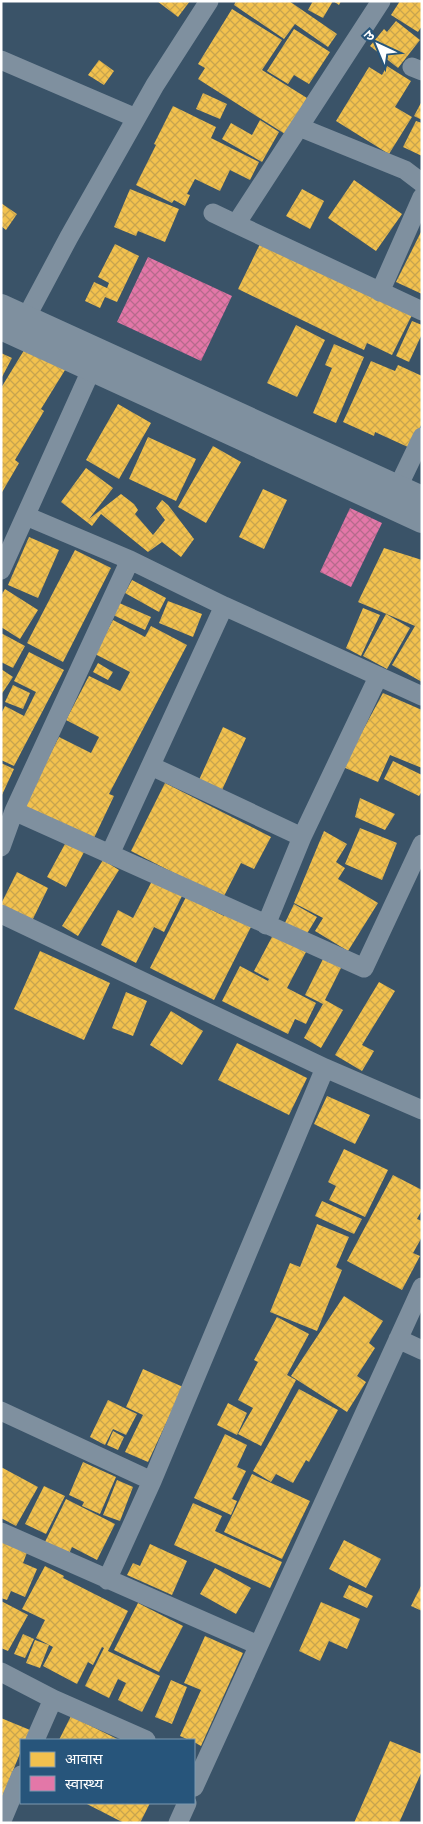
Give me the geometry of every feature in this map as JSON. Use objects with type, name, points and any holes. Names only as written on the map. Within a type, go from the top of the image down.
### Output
[{"type":"street","points":[[15,327],[155,85],[209,1]]},
{"type":"street","points":[[236,224],[381,1]]},
{"type":"street","points":[[1,60],[136,118]]},
{"type":"street","points":[[299,127],[405,170],[422,183]]},
{"type":"street","points":[[380,292],[422,197]]},
{"type":"street","points":[[213,213],[422,311]]},
{"type":"street","points":[[1,306],[15,327],[92,368],[422,521]]},
{"type":"street","points":[[15,327],[422,498]]},
{"type":"street","points":[[1,570],[92,368]]},
{"type":"street","points":[[398,487],[422,437]]},
{"type":"street","points":[[26,516],[130,560],[224,606],[422,696]]},
{"type":"street","points":[[1,847],[14,811],[130,560]]},
{"type":"street","points":[[110,854],[224,606]]},
{"type":"street","points":[[266,925],[302,837],[378,677]]},
{"type":"street","points":[[151,766],[302,837]]},
{"type":"street","points":[[14,811],[364,968],[422,844]]},
{"type":"street","points":[[1,914],[325,1068],[422,1110]]},
{"type":"street","points":[[107,1580],[152,1481],[325,1068]]},
{"type":"street","points":[[195,1782],[199,1764],[258,1645],[422,1287]]},
{"type":"street","points":[[398,1339],[422,1350]]},
{"type":"street","points":[[1,1411],[152,1481]]},
{"type":"street","points":[[1,1532],[258,1645]]},
{"type":"street","points":[[1,1672],[53,1699],[144,1739]]},
{"type":"street","points":[[36,1739],[53,1699]]},
{"type":"street","points":[[2,1823],[20,1778]]},
{"type":"building: आवास","points":[[157,1],[190,1],[178,17]]},
{"type":"building: आवास","points":[[236,1],[289,1],[337,34],[328,47],[295,24],[284,39],[234,5]]},
{"type":"building: आवास","points":[[313,1],[333,1],[323,18],[308,10]]},
{"type":"building: आवास","points":[[333,1],[341,1],[339,5]]},
{"type":"building: आवास","points":[[400,1],[422,1],[422,26],[418,32],[391,15]]},
{"type":"building: आवास","points":[[232,9],[282,40],[262,70],[307,98],[285,134],[198,79],[205,68],[198,64]]},
{"type":"building: आवास","points":[[396,21],[420,40],[398,68],[370,46],[384,29],[387,32]]},
{"type":"building: आवास","points":[[294,29],[330,52],[309,84],[294,75],[288,84],[267,71]]},
{"type":"building: आवास","points":[[99,60],[114,71],[104,85],[88,75]]},
{"type":"building: आवास","points":[[387,66],[411,81],[395,107],[412,117],[389,154],[336,121],[369,67],[382,75]]},
{"type":"building: आवास","points":[[203,93],[227,104],[220,119],[196,109]]},
{"type":"building: आवास","points":[[422,101],[422,120],[414,116]]},
{"type":"building: आवास","points":[[173,106],[216,127],[211,138],[259,162],[250,180],[230,170],[220,191],[195,179],[187,194],[190,195],[185,206],[174,200],[172,203],[136,185]]},
{"type":"building: आवास","points":[[260,120],[279,132],[262,162],[222,139],[231,123],[252,135]]},
{"type":"building: आवास","points":[[416,121],[422,123],[422,156],[403,147]]},
{"type":"building: आवास","points":[[354,180],[402,214],[376,251],[328,218]]},
{"type":"building: आवास","points":[[130,189],[179,209],[165,242],[138,231],[136,236],[114,227]]},
{"type":"building: आवास","points":[[302,189],[324,201],[310,229],[286,216]]},
{"type":"building: आवास","points":[[1,203],[17,214],[6,230],[1,226]]},
{"type":"building: आवास","points":[[422,230],[422,294],[396,282]]},
{"type":"building: आवास","points":[[115,244],[139,256],[117,302],[105,297],[100,308],[85,301],[94,282],[107,288],[109,283],[98,277]]},
{"type":"building: आवास","points":[[260,244],[414,311],[392,355],[367,343],[364,350],[238,289]]},
{"type":"building: आवास","points":[[412,321],[422,325],[422,334],[409,362],[396,356]]},
{"type":"building: आवास","points":[[296,325],[325,340],[297,397],[267,383]]},
{"type":"building: आवास","points":[[334,344],[364,357],[336,423],[313,413],[332,368],[325,365]]},
{"type":"building: आवास","points":[[26,347],[65,370],[41,409],[44,411],[15,460],[19,463],[1,494],[1,388]]},
{"type":"building: आवास","points":[[1,353],[12,358],[1,379]]},
{"type":"building: आवास","points":[[371,361],[395,371],[398,365],[422,376],[422,423],[410,448],[375,432],[374,436],[343,422]]},
{"type":"building: आवास","points":[[118,404],[151,423],[119,479],[86,460]]},
{"type":"building: आवास","points":[[148,437],[196,459],[176,501],[129,479]]},
{"type":"building: आवास","points":[[213,446],[241,462],[206,523],[178,507]]},
{"type":"building: आवास","points":[[86,468],[113,488],[89,519],[121,494],[134,504],[138,510],[135,514],[153,535],[165,520],[156,508],[162,500],[194,539],[181,557],[162,542],[148,552],[101,514],[92,526],[61,502]]},
{"type":"building: आवास","points":[[263,489],[287,500],[264,549],[239,537]]},
{"type":"building: आवास","points":[[29,537],[59,550],[38,598],[8,585]]},
{"type":"building: आवास","points":[[384,548],[422,560],[422,682],[392,665],[415,626],[358,602]]},
{"type":"building: आवास","points":[[75,550],[111,568],[63,662],[27,643]]},
{"type":"building: आवास","points":[[132,580],[166,598],[159,612],[125,593]]},
{"type":"building: आवास","points":[[5,589],[38,610],[20,639],[1,627],[1,596]]},
{"type":"building: आवास","points":[[168,601],[202,614],[193,637],[159,623]]},
{"type":"building: आवास","points":[[117,602],[151,617],[145,630],[111,614]]},
{"type":"building: आवास","points":[[363,608],[380,615],[361,656],[346,648]]},
{"type":"building: आवास","points":[[386,614],[410,628],[387,669],[363,656]]},
{"type":"building: आवास","points":[[113,620],[145,637],[151,626],[187,645],[109,794],[114,796],[94,838],[23,807],[59,737],[91,753],[99,737],[66,720],[89,676],[120,691],[130,672],[95,654]]},
{"type":"building: आवास","points":[[1,633],[25,646],[13,668],[1,662]]},
{"type":"building: आवास","points":[[29,652],[64,670],[14,766],[1,760],[1,714],[5,706],[24,716],[36,692],[14,681]]},
{"type":"building: आवास","points":[[98,663],[113,672],[108,680],[93,672]]},
{"type":"building: आवास","points":[[1,669],[13,677],[1,695]]},
{"type":"building: आवास","points":[[13,685],[30,693],[23,709],[5,702]]},
{"type":"building: आवास","points":[[383,693],[422,710],[422,768],[390,755],[378,782],[343,767]]},
{"type":"building: आवास","points":[[223,727],[246,738],[222,790],[199,780]]},
{"type":"building: आवास","points":[[393,761],[422,775],[422,791],[419,796],[384,779]]},
{"type":"building: आवास","points":[[1,763],[14,769],[1,797]]},
{"type":"building: आवास","points":[[165,783],[271,837],[254,869],[241,863],[223,898],[131,851]]},
{"type":"building: आवास","points":[[360,798],[395,814],[385,830],[355,817]]},
{"type":"building: आवास","points":[[360,828],[397,843],[382,880],[345,864]]},
{"type":"building: आवास","points":[[324,831],[347,844],[336,862],[345,868],[338,879],[378,903],[348,951],[315,931],[323,918],[294,903]]},
{"type":"building: आवास","points":[[66,842],[84,852],[66,887],[47,877]]},
{"type":"building: आवास","points":[[103,860],[119,870],[78,936],[62,926]]},
{"type":"building: आवास","points":[[17,872],[48,888],[31,923],[1,909],[1,904]]},
{"type":"building: आवास","points":[[152,881],[182,896],[164,932],[154,927],[136,963],[101,945],[118,910],[133,918]]},
{"type":"building: आवास","points":[[186,897],[251,927],[214,1000],[150,968]]},
{"type":"building: आवास","points":[[294,904],[317,917],[305,937],[283,927]]},
{"type":"building: आवास","points":[[273,935],[306,952],[287,988],[316,1003],[306,1024],[295,1019],[288,1034],[222,1001],[240,966],[268,981],[269,979],[254,971]]},
{"type":"building: आवास","points":[[40,951],[110,983],[84,1040],[14,1009]]},
{"type":"building: आवास","points":[[324,957],[342,966],[325,1000],[343,1010],[321,1048],[304,1038],[323,1004],[305,995]]},
{"type":"building: आवास","points":[[379,982],[395,991],[362,1045],[374,1051],[362,1071],[335,1055]]},
{"type":"building: आवास","points":[[126,992],[147,1001],[133,1036],[112,1028]]},
{"type":"building: आवास","points":[[171,1011],[203,1031],[182,1065],[150,1045]]},
{"type":"building: आवास","points":[[237,1043],[307,1078],[289,1115],[218,1080]]},
{"type":"building: आवास","points":[[327,1096],[370,1115],[355,1144],[314,1124]]},
{"type":"building: आवास","points":[[344,1149],[388,1170],[365,1217],[329,1200],[336,1186],[328,1182]]},
{"type":"building: आवास","points":[[393,1175],[422,1190],[422,1210],[417,1219],[422,1221],[422,1237],[413,1253],[420,1256],[402,1290],[347,1261]]},
{"type":"building: आवास","points":[[322,1201],[362,1219],[354,1234],[315,1216]]},
{"type":"building: आवास","points":[[317,1224],[349,1237],[336,1267],[342,1270],[317,1331],[270,1312],[290,1263],[300,1267]]},
{"type":"building: आवास","points":[[344,1296],[383,1321],[369,1343],[375,1348],[357,1376],[366,1382],[347,1412],[291,1376]]},
{"type":"building: आवास","points":[[277,1317],[309,1334],[287,1375],[296,1380],[261,1446],[238,1434],[253,1408],[238,1400],[258,1362],[254,1360]]},
{"type":"building: आवास","points":[[143,1369],[183,1387],[148,1462],[125,1452],[143,1415],[126,1407]]},
{"type":"building: आवास","points":[[299,1389],[338,1410],[309,1462],[306,1460],[293,1483],[276,1474],[271,1482],[253,1471]]},
{"type":"building: आवास","points":[[108,1400],[137,1414],[126,1435],[113,1429],[105,1445],[90,1437]]},
{"type":"building: आवास","points":[[228,1403],[247,1413],[237,1435],[217,1425]]},
{"type":"building: आवास","points":[[113,1431],[124,1437],[118,1450],[107,1445]]},
{"type":"building: आवास","points":[[225,1434],[247,1445],[237,1467],[246,1471],[232,1499],[237,1501],[231,1515],[194,1498]]},
{"type":"building: आवास","points":[[83,1462],[116,1477],[100,1514],[82,1506],[84,1502],[69,1495]]},
{"type":"building: आवास","points":[[1,1467],[38,1487],[16,1526],[1,1518]]},
{"type":"building: आवास","points":[[252,1474],[310,1501],[282,1559],[224,1532]]},
{"type":"building: आवास","points":[[117,1480],[133,1487],[120,1521],[103,1515]]},
{"type":"building: आवास","points":[[44,1486],[65,1496],[46,1534],[25,1524]]},
{"type":"building: आवास","points":[[66,1499],[115,1524],[97,1560],[72,1547],[69,1554],[45,1542]]},
{"type":"building: आवास","points":[[193,1503],[222,1516],[215,1531],[282,1562],[270,1588],[174,1545]]},
{"type":"building: आवास","points":[[1,1540],[28,1550],[23,1563],[37,1569],[25,1597],[11,1591],[7,1600],[1,1598]]},
{"type":"building: आवास","points":[[344,1540],[381,1559],[366,1588],[329,1569]]},
{"type":"building: आवास","points":[[150,1544],[187,1561],[172,1595],[127,1575],[133,1563],[140,1566]]},
{"type":"building: आवास","points":[[45,1566],[64,1576],[63,1578],[128,1611],[108,1651],[160,1676],[142,1712],[118,1700],[126,1683],[118,1679],[109,1698],[85,1686],[104,1648],[102,1647],[93,1665],[88,1662],[77,1684],[43,1666],[53,1647],[36,1638],[45,1620],[22,1609]]},
{"type":"building: आवास","points":[[215,1568],[251,1588],[236,1614],[200,1594]]},
{"type":"building: आवास","points":[[422,1584],[422,1611],[411,1606]]},
{"type":"building: आवास","points":[[349,1585],[373,1596],[367,1608],[343,1597]]},
{"type":"building: आवास","points":[[1,1601],[28,1615],[8,1651],[1,1648]]},
{"type":"building: आवास","points":[[321,1602],[360,1619],[347,1649],[329,1641],[320,1661],[299,1651]]},
{"type":"building: आवास","points":[[138,1603],[183,1626],[159,1672],[114,1650]]},
{"type":"building: आवास","points":[[23,1634],[34,1639],[25,1658],[14,1654]]},
{"type":"building: आवास","points":[[205,1636],[243,1653],[201,1746],[195,1743],[195,1739],[187,1739],[180,1736],[201,1690],[184,1683]]},
{"type":"building: आवास","points":[[35,1640],[49,1645],[40,1668],[26,1663]]},
{"type":"building: आवास","points":[[171,1680],[187,1687],[172,1724],[155,1717]]},
{"type":"building: आवास","points":[[71,1716],[117,1739],[60,1739]]},
{"type":"building: आवास","points":[[1,1718],[30,1730],[26,1739],[20,1739],[20,1753],[1,1800]]},
{"type":"building: आवास","points":[[390,1741],[422,1754],[422,1771],[399,1823],[354,1823]]},
{"type":"building: आवास","points":[[87,1804],[150,1804],[140,1823],[124,1823]]},
{"type":"building: स्वास्थ्य","points":[[148,257],[232,296],[201,361],[117,322]]},
{"type":"building: स्वास्थ्य","points":[[350,508],[382,523],[351,587],[320,572]]}]
